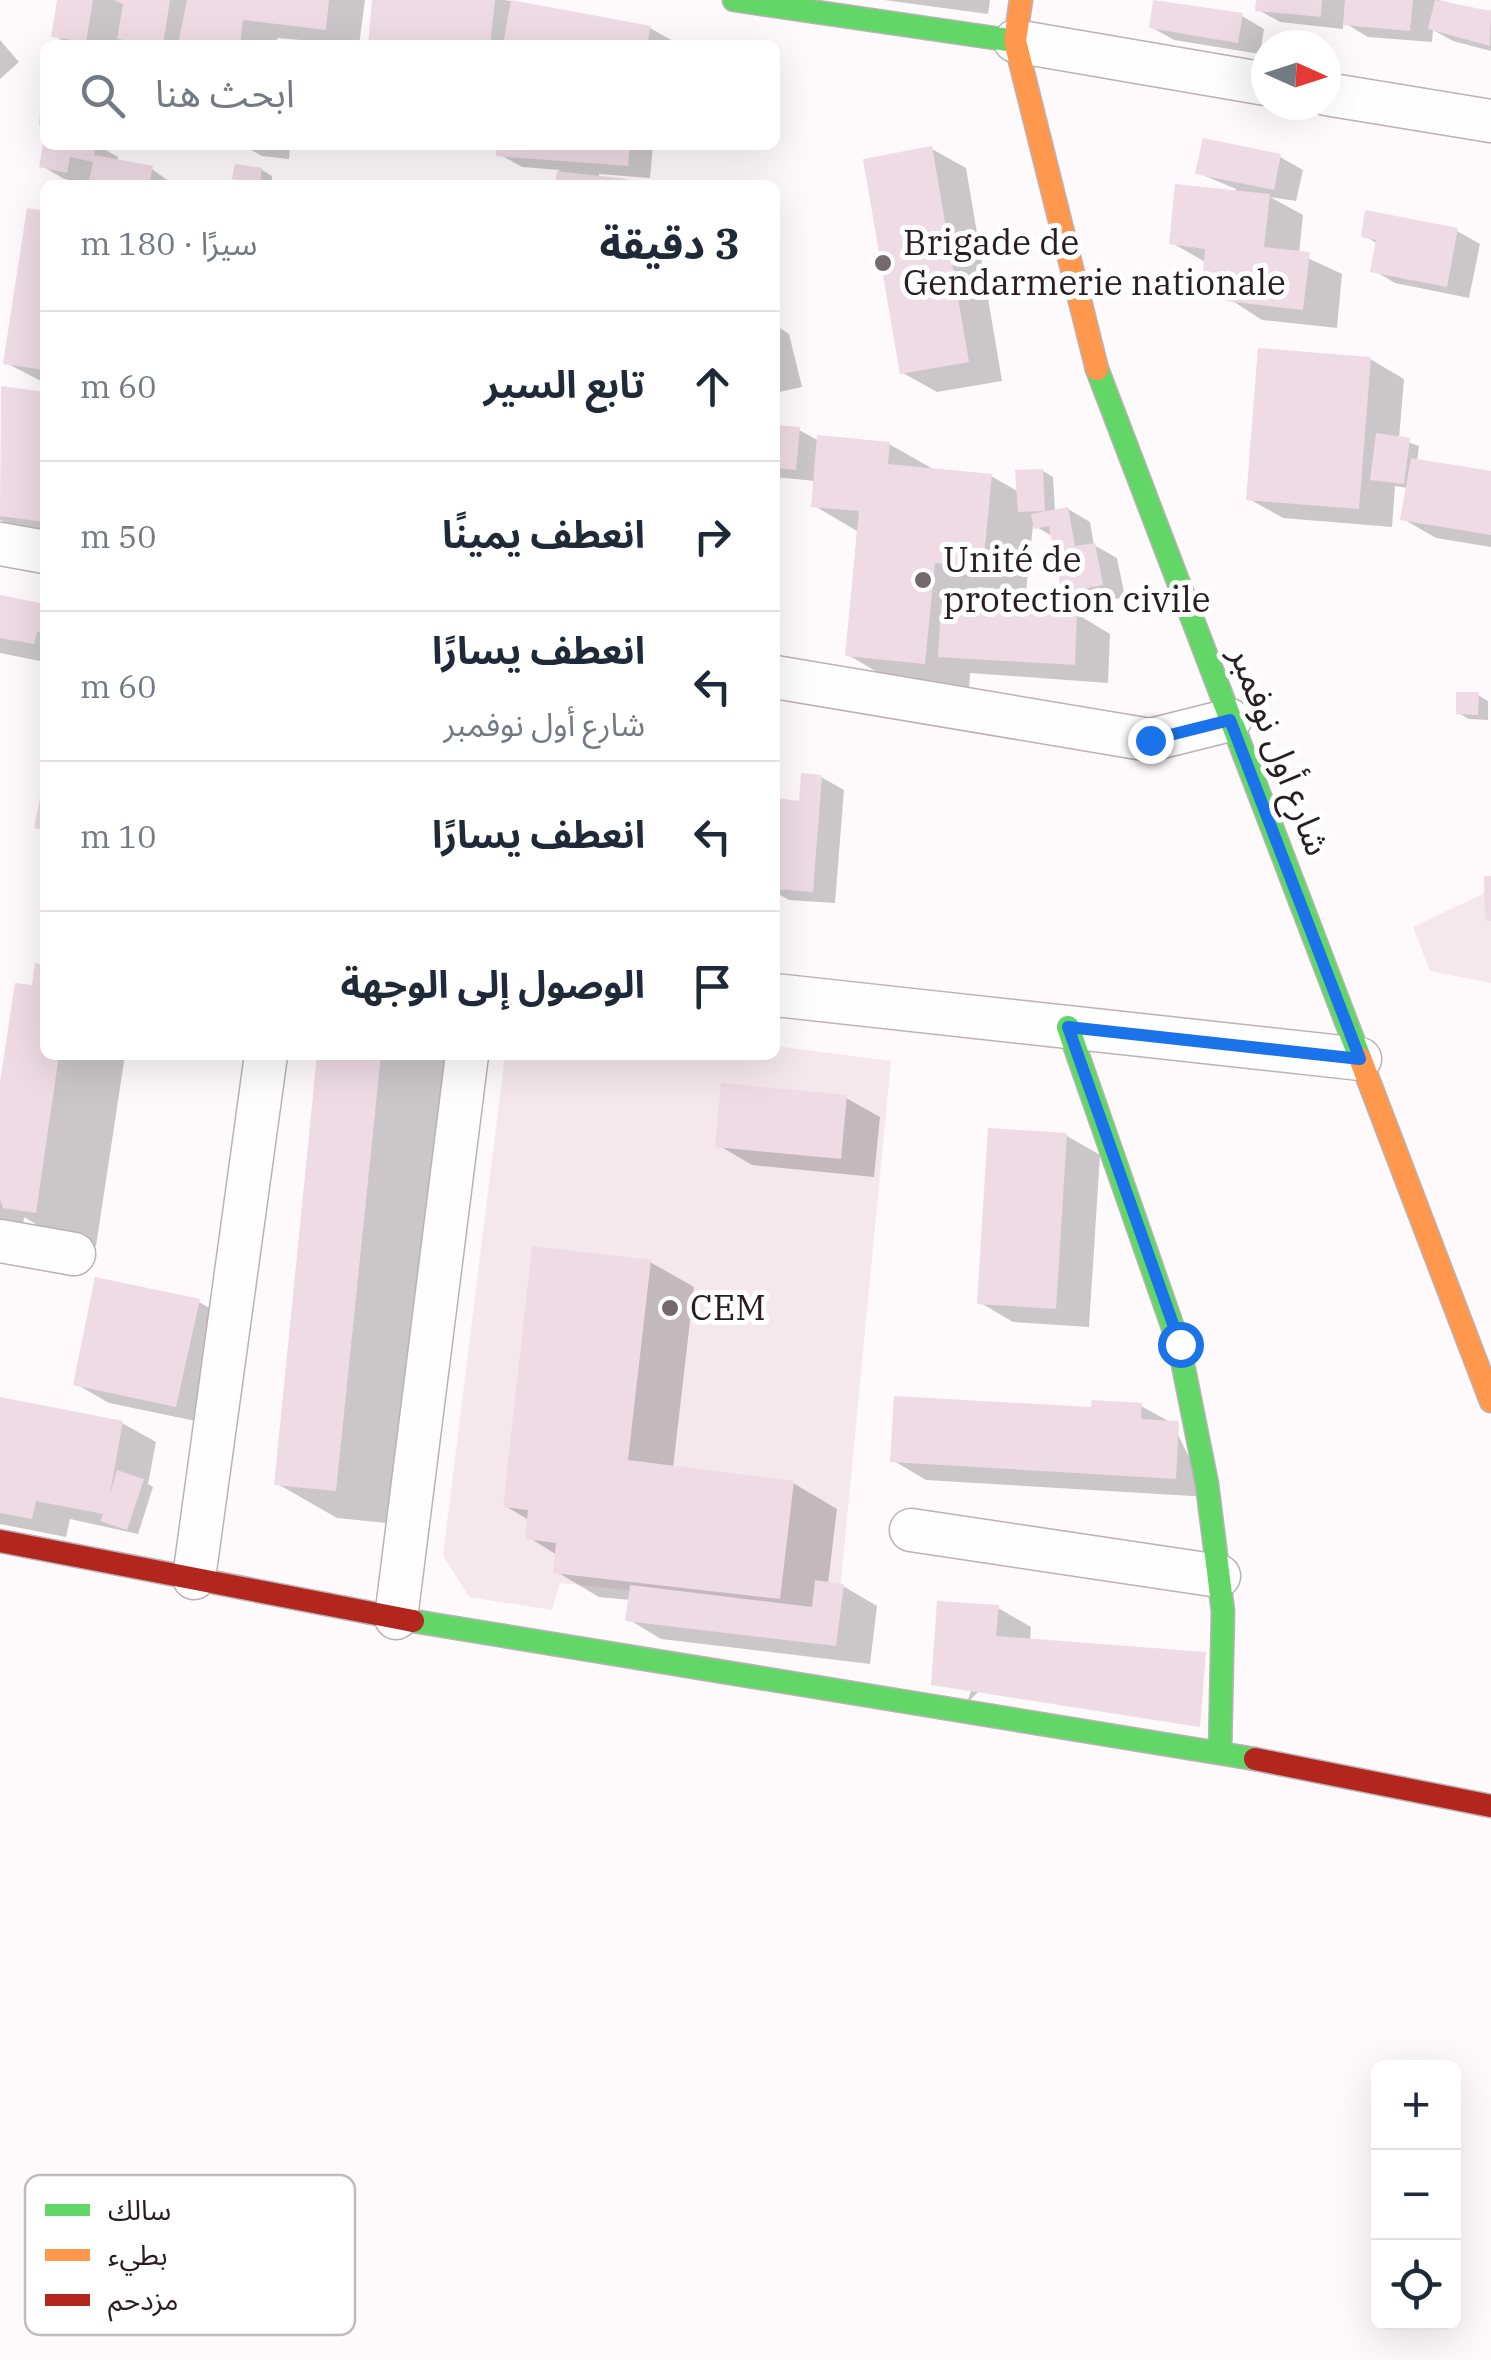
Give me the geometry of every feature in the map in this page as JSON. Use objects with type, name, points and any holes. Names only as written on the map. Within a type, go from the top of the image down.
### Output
[{"type":"street","points":[[734,0],[1018,21],[1251,80]]},
{"type":"street","name":"شارع أول نوفمبر","points":[[1018,21],[1098,374],[1491,1401]]},
{"type":"street","points":[[1341,96],[1491,121]]},
{"type":"street","points":[[0,544],[40,551]]},
{"type":"street","points":[[780,679],[1150,740],[1230,720]]},
{"type":"street","points":[[780,996],[1360,1059]]},
{"type":"street","points":[[1068,1027],[1180,1344],[1207,1484],[1223,1610],[1220,1752]]},
{"type":"street","points":[[194,1578],[265,1060]]},
{"type":"street","points":[[396,1618],[466,1060]]},
{"type":"street","points":[[0,1241],[74,1254]]},
{"type":"street","points":[[912,1530],[1219,1576]]},
{"type":"street","points":[[0,1541],[396,1618],[1220,1752],[1491,1806]]},
{"type":"shaded area","points":[[1491,890],[1491,983],[1430,971],[1413,927]]},
{"type":"shaded area","name":"CEM","points":[[780,1047],[891,1061],[838,1612],[560,1583],[552,1610],[469,1597],[443,1555],[504,1060],[780,1060]]},
{"type":"building","points":[[57,0],[93,0],[86,40],[51,37]]},
{"type":"building","points":[[113,0],[170,0],[164,40],[117,39],[123,4]]},
{"type":"building","points":[[187,0],[329,0],[326,30],[243,20],[241,40],[179,40]]},
{"type":"building","points":[[372,0],[495,0],[491,40],[368,40]]},
{"type":"building","points":[[511,0],[651,26],[648,40],[504,40]]},
{"type":"building","points":[[1153,0],[1243,13],[1238,43],[1149,28]]},
{"type":"building","points":[[1256,0],[1322,0],[1321,17],[1255,11]]},
{"type":"building","points":[[1345,0],[1413,0],[1410,31],[1343,25]]},
{"type":"building","points":[[1435,0],[1491,11],[1490,46],[1428,29]]},
{"type":"building","points":[[1203,138],[1281,154],[1274,190],[1195,174]]},
{"type":"building","points":[[932,146],[969,362],[900,374],[863,159]]},
{"type":"building","points":[[42,150],[95,150],[94,155],[153,166],[150,180],[89,180],[93,162],[70,157],[67,173],[39,167]]},
{"type":"building","points":[[497,150],[630,150],[628,166],[496,156]]},
{"type":"building","points":[[235,164],[262,168],[260,180],[232,179]]},
{"type":"building","points":[[557,171],[627,179],[627,180],[556,180]]},
{"type":"building","points":[[1175,184],[1270,194],[1264,247],[1310,252],[1303,310],[1226,301],[1227,287],[1202,285],[1205,249],[1169,244]]},
{"type":"building","points":[[27,208],[40,210],[40,369],[3,364]]},
{"type":"building","points":[[1365,210],[1458,228],[1447,287],[1370,272],[1376,240],[1361,237]]},
{"type":"building","points":[[1258,348],[1371,357],[1359,509],[1246,500]]},
{"type":"building","points":[[1,386],[40,391],[40,521],[0,516]]},
{"type":"building","points":[[780,425],[800,427],[796,470],[780,468]]},
{"type":"building","points":[[1376,433],[1410,438],[1404,484],[1370,480]]},
{"type":"building","points":[[817,435],[890,442],[888,464],[992,474],[983,568],[935,563],[925,664],[845,656],[859,511],[811,507]]},
{"type":"building","points":[[1411,458],[1491,471],[1491,535],[1400,520]]},
{"type":"building","points":[[1043,469],[1045,511],[1018,512],[1015,470]]},
{"type":"building","points":[[1068,507],[1075,546],[1095,543],[1103,585],[1062,593],[1049,526],[1034,529],[1031,514]]},
{"type":"building","points":[[0,595],[40,603],[40,632],[34,644],[0,638]]},
{"type":"building","points":[[941,604],[1077,612],[1075,665],[938,657]]},
{"type":"building","points":[[1456,692],[1479,692],[1478,715],[1456,714]]},
{"type":"building","points":[[801,773],[822,775],[813,892],[780,889],[780,799],[799,801]]},
{"type":"building","points":[[40,797],[40,829],[34,828]]},
{"type":"building","points":[[1484,876],[1491,876],[1491,921],[1485,921]]},
{"type":"building","points":[[35,963],[40,964],[40,1060],[58,1060],[36,1213],[3,1208],[0,1199],[0,1082],[15,983],[32,985]]},
{"type":"building","points":[[316,1060],[380,1060],[336,1491],[274,1485]]},
{"type":"building","points":[[721,1083],[847,1095],[841,1159],[715,1147]]},
{"type":"building","points":[[988,1128],[1067,1133],[1056,1309],[977,1304]]},
{"type":"building","points":[[532,1246],[651,1260],[628,1460],[794,1481],[780,1599],[553,1573],[556,1543],[525,1539],[528,1510],[503,1507]]},
{"type":"building","points":[[95,1277],[200,1299],[176,1407],[73,1385]]},
{"type":"building","points":[[894,1396],[1091,1407],[1092,1400],[1142,1403],[1141,1419],[1179,1421],[1176,1479],[890,1462]]},
{"type":"building","points":[[0,1397],[123,1421],[110,1494],[117,1470],[144,1479],[127,1530],[100,1521],[103,1514],[36,1501],[32,1519],[0,1513]]},
{"type":"building","points":[[815,1580],[844,1584],[836,1646],[625,1621],[630,1585],[812,1607]]},
{"type":"building","points":[[937,1601],[999,1605],[996,1636],[1206,1652],[1200,1727],[931,1685]]},
{"type":"traffic: fast","points":[[734,0],[1015,41]]},
{"type":"traffic: fast","points":[[1097,369],[1360,1058]]},
{"type":"traffic: fast","points":[[1068,1027],[1179,1345],[1207,1484],[1223,1611],[1220,1752]]},
{"type":"traffic: fast","points":[[413,1621],[1255,1759]]},
{"type":"traffic: slow","points":[[1021,0],[1015,41],[1097,369]]},
{"type":"traffic: slow","points":[[1360,1058],[1491,1401]]},
{"type":"traffic: jam","points":[[0,1541],[413,1621]]},
{"type":"traffic: jam","points":[[1255,1759],[1491,1806]]},
{"type":"place","name":"Brigade de Gendarmerie nationale","points":[[883,263]]},
{"type":"place","name":"Unité de protection civile","points":[[923,580]]},
{"type":"place","name":"CEM","points":[[670,1308]]},
{"type":"route","points":[[1150,740],[1230,720],[1360,1059],[1068,1027],[1180,1344]]}]
